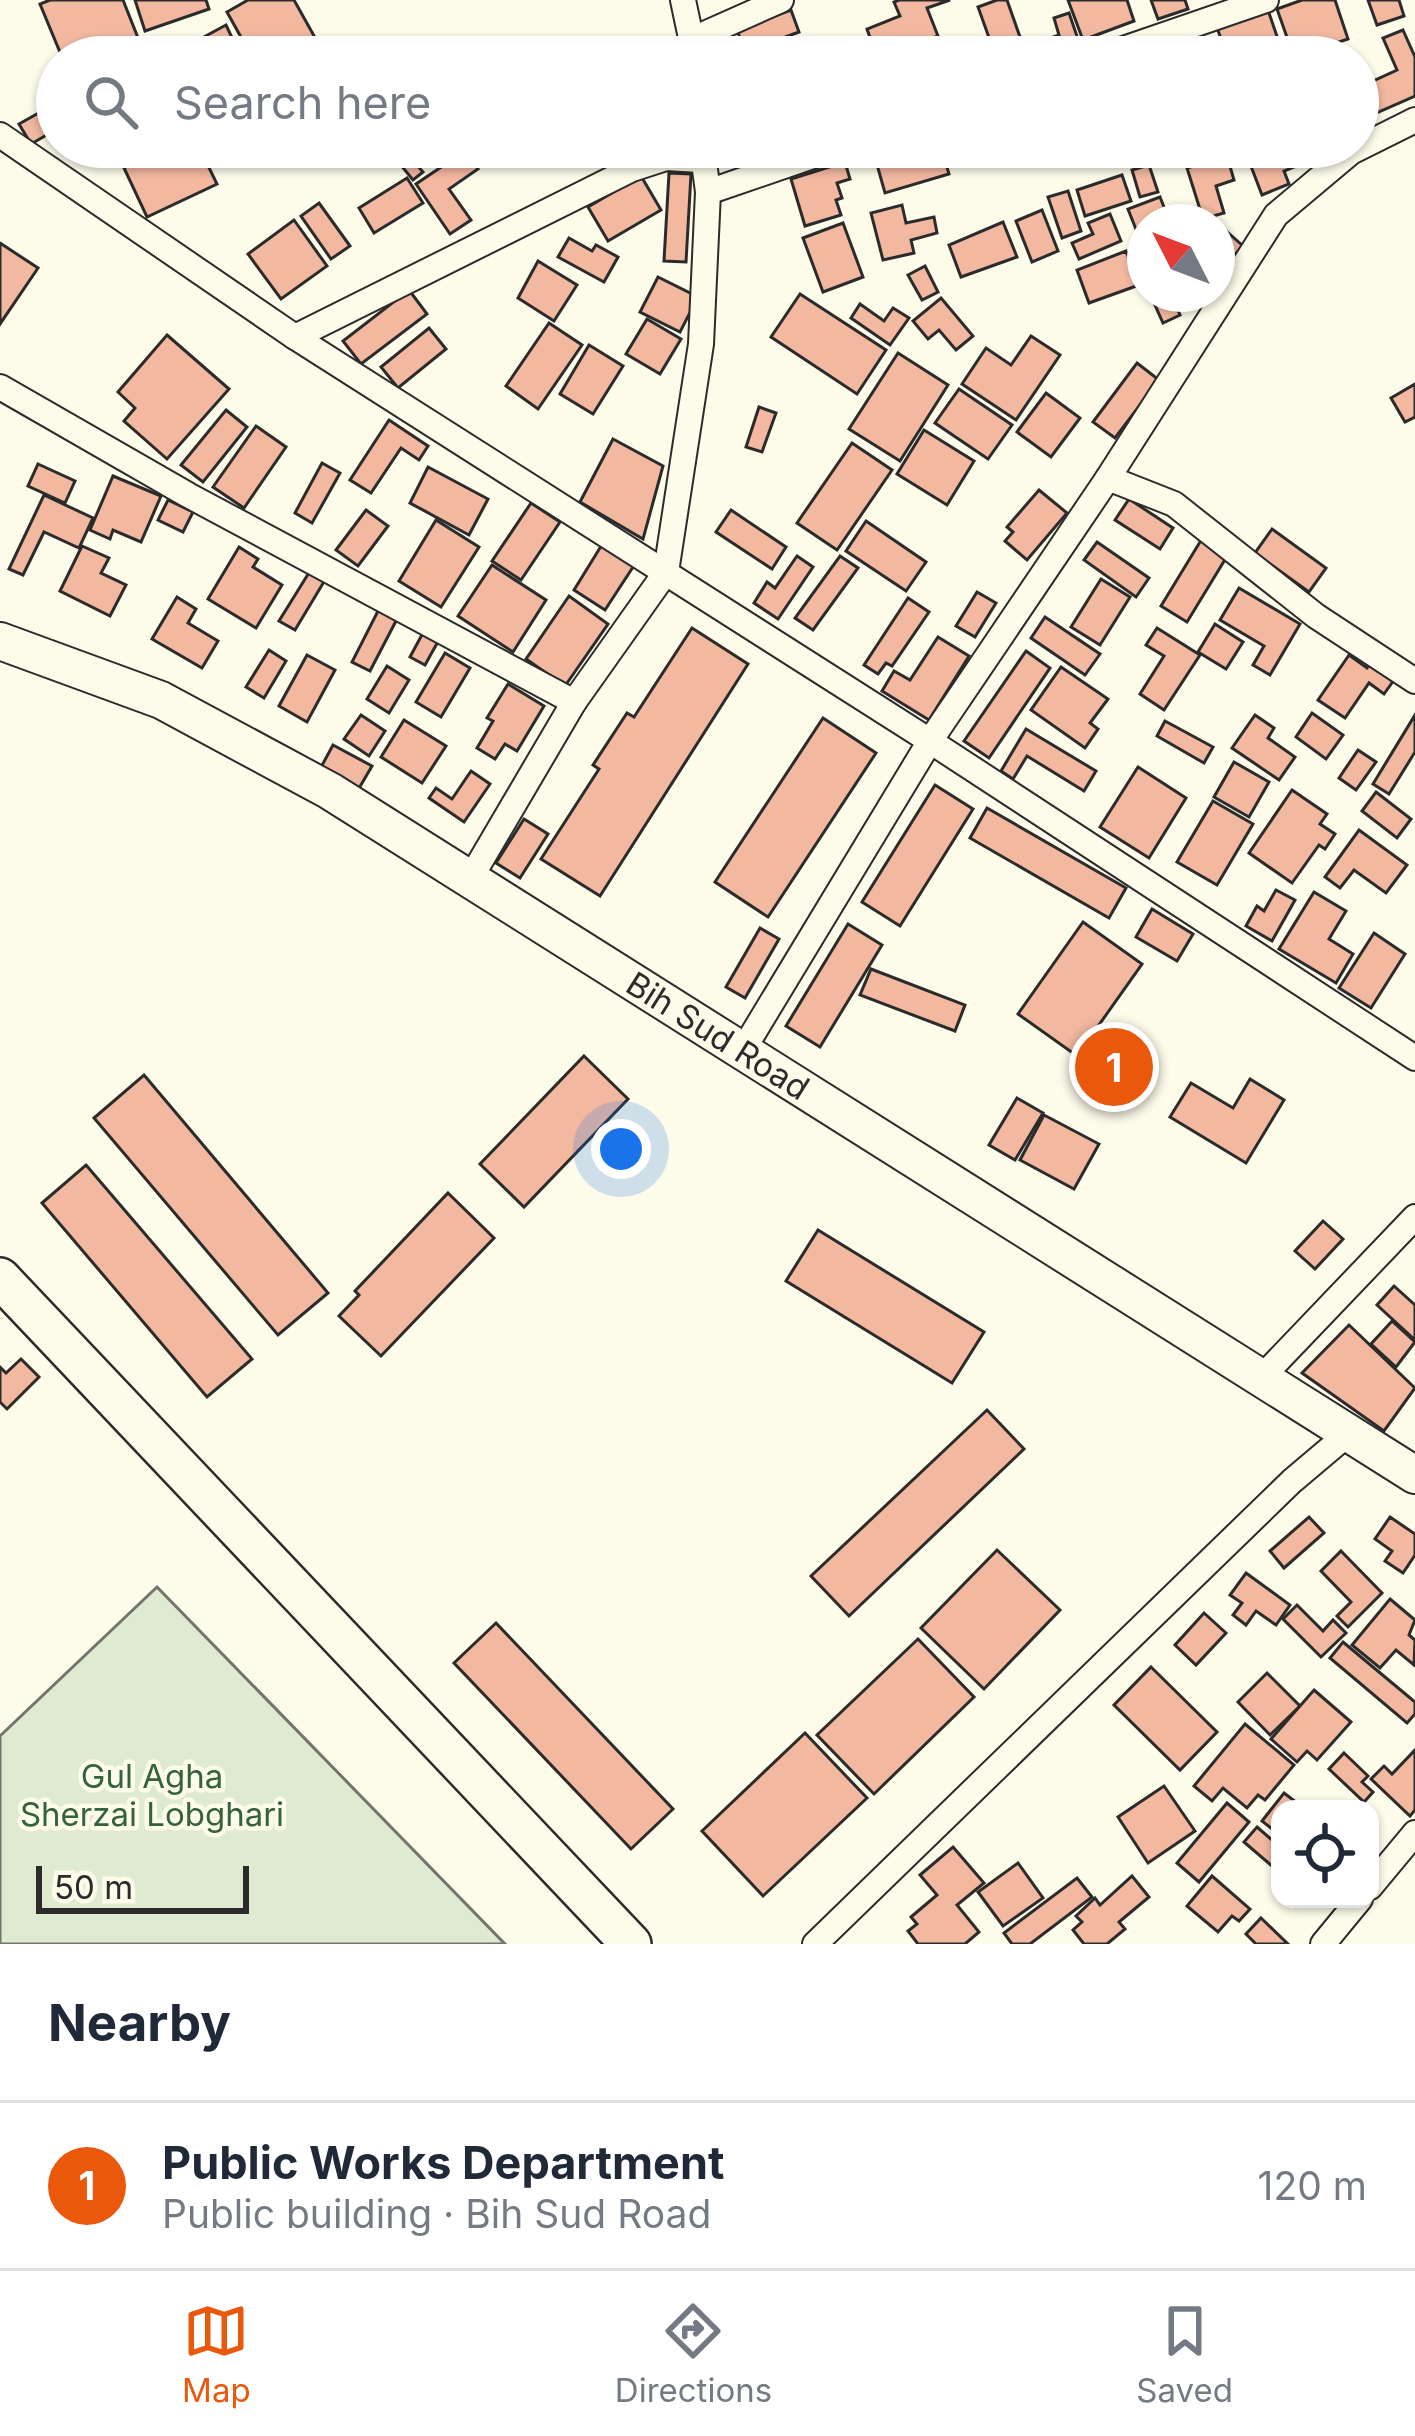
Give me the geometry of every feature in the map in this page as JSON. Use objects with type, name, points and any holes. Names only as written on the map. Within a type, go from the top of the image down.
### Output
[{"type":"main road","name":"Bih Sud Road","points":[[0,641],[161,700],[330,791],[1415,1475]]},
{"type":"main road","points":[[0,1278],[631,1944]]},
{"type":"street","points":[[683,0],[690,36]]},
{"type":"street","points":[[715,36],[781,0]]},
{"type":"street","points":[[1161,36],[1266,0]]},
{"type":"street","points":[[1379,138],[1415,120]]},
{"type":"street","points":[[0,135],[36,160]]},
{"type":"street","points":[[48,168],[295,337],[930,741],[1415,1058]]},
{"type":"street","points":[[295,337],[635,168]]},
{"type":"street","points":[[470,878],[574,702],[666,572],[701,344],[708,192],[704,168]]},
{"type":"street","points":[[708,192],[777,168]]},
{"type":"street","points":[[743,1050],[930,741],[1108,478],[1276,215],[1332,168]]},
{"type":"street","points":[[0,387],[188,495],[574,702]]},
{"type":"street","points":[[1108,478],[1174,504],[1316,616],[1415,681]]},
{"type":"street","points":[[1262,1377],[1415,1217]]},
{"type":"street","points":[[815,1944],[1292,1481],[1350,1432]]},
{"type":"street","points":[[1379,1876],[1415,1833]]},
{"type":"street","points":[[1323,1944],[1353,1908]]},
{"type":"green space","name":"Gul Agha Sherzai Lobghari","points":[[157,1587],[505,1944],[0,1944],[0,1736]]},
{"type":"building","points":[[123,0],[137,36],[53,36],[40,4]]},
{"type":"building","points":[[135,0],[206,0],[209,9],[145,31]]},
{"type":"building","points":[[248,0],[294,0],[314,36],[240,36],[227,12]]},
{"type":"building","points":[[950,0],[927,8],[938,36],[870,36],[867,29],[900,16],[894,2]]},
{"type":"building","points":[[1007,0],[1020,36],[988,36],[978,7]]},
{"type":"building","points":[[1068,0],[1127,0],[1134,21],[1082,36]]},
{"type":"building","points":[[1151,0],[1185,0],[1188,9],[1158,19]]},
{"type":"building","points":[[1302,0],[1335,0],[1347,36],[1287,36],[1277,9]]},
{"type":"building","points":[[1368,0],[1399,0],[1404,16],[1377,25]]},
{"type":"building","points":[[791,10],[799,32],[739,36],[737,30]]},
{"type":"building","points":[[1268,10],[1277,36],[1220,36],[1217,28]]},
{"type":"building","points":[[1069,13],[1077,36],[1056,36],[1054,18]]},
{"type":"building","points":[[226,25],[231,36],[206,36]]},
{"type":"building","points":[[1403,30],[1415,57],[1415,96],[1379,112],[1379,78],[1397,70],[1383,38]]},
{"type":"building","points":[[36,114],[36,141],[31,144],[19,124]]},
{"type":"building","points":[[124,168],[209,168],[217,184],[147,217]]},
{"type":"building","points":[[403,168],[423,172],[413,180]]},
{"type":"building","points":[[440,168],[477,168],[449,189],[471,220],[450,234],[416,184]]},
{"type":"building","points":[[826,168],[847,168],[850,179],[837,183],[841,215],[805,226],[791,179]]},
{"type":"building","points":[[878,168],[947,168],[949,174],[885,193]]},
{"type":"building","points":[[1150,168],[1158,192],[1140,197],[1132,170]]},
{"type":"building","points":[[1187,168],[1230,168],[1234,180],[1216,186],[1221,204],[1198,204]]},
{"type":"building","points":[[1252,168],[1292,168],[1284,171],[1289,184],[1262,195]]},
{"type":"building","points":[[669,173],[691,174],[686,262],[664,261]]},
{"type":"building","points":[[1122,175],[1131,201],[1085,216],[1077,190]]},
{"type":"building","points":[[641,176],[661,210],[608,241],[588,207]]},
{"type":"building","points":[[407,178],[423,203],[374,233],[359,208]]},
{"type":"building","points":[[1068,191],[1081,231],[1062,238],[1048,197]]},
{"type":"building","points":[[319,203],[350,246],[331,259],[301,216]]},
{"type":"building","points":[[902,205],[906,223],[934,217],[937,233],[911,240],[914,253],[883,260],[871,213]]},
{"type":"building","points":[[1042,210],[1058,251],[1032,262],[1016,221]]},
{"type":"building","points":[[1110,214],[1121,241],[1079,259],[1072,243],[1093,234],[1088,223]]},
{"type":"building","points":[[294,220],[327,266],[281,299],[248,254]]},
{"type":"building","points":[[1003,222],[1017,257],[961,277],[949,245]]},
{"type":"building","points":[[843,223],[863,277],[823,292],[803,238]]},
{"type":"building","points":[[569,238],[592,251],[596,245],[618,257],[604,282],[558,257]]},
{"type":"building","points":[[0,243],[38,268],[0,324]]},
{"type":"building","points":[[1126,251],[1127,289],[1089,303],[1077,270]]},
{"type":"building","points":[[538,261],[577,285],[554,321],[518,298]]},
{"type":"building","points":[[925,266],[938,292],[922,300],[908,275]]},
{"type":"building","points":[[658,277],[698,297],[680,332],[640,312]]},
{"type":"building","points":[[409,290],[427,314],[361,364],[343,341]]},
{"type":"building","points":[[800,294],[886,350],[857,394],[771,337]]},
{"type":"building","points":[[941,298],[973,336],[956,350],[939,330],[928,339],[913,321]]},
{"type":"building","points":[[860,304],[884,321],[893,308],[909,318],[890,345],[851,318]]},
{"type":"building","points":[[1158,312],[1179,312],[1180,315],[1163,323]]},
{"type":"building","points":[[647,319],[681,339],[660,374],[626,354]]},
{"type":"building","points":[[549,323],[582,345],[538,409],[506,386]]},
{"type":"building","points":[[429,328],[446,349],[398,388],[381,367]]},
{"type":"building","points":[[167,335],[229,389],[167,459],[124,421],[135,408],[118,392]]},
{"type":"building","points":[[1031,336],[1060,355],[1016,420],[962,384],[986,348],[1011,365]]},
{"type":"building","points":[[589,345],[623,366],[593,414],[560,394]]},
{"type":"building","points":[[898,353],[948,385],[900,461],[849,429]]},
{"type":"building","points":[[1137,363],[1159,380],[1115,438],[1093,422]]},
{"type":"building","points":[[1415,384],[1415,417],[1405,422],[1391,398]]},
{"type":"building","points":[[959,389],[1012,425],[988,459],[935,423]]},
{"type":"building","points":[[1046,393],[1080,418],[1051,457],[1017,432]]},
{"type":"building","points":[[759,407],[776,413],[762,452],[746,447]]},
{"type":"building","points":[[226,410],[247,427],[203,482],[181,465]]},
{"type":"building","points":[[389,420],[428,446],[419,460],[401,448],[371,493],[350,480]]},
{"type":"building","points":[[256,426],[286,447],[244,508],[213,487]]},
{"type":"building","points":[[924,430],[974,461],[947,505],[897,474]]},
{"type":"building","points":[[613,439],[663,466],[643,539],[580,502]]},
{"type":"building","points":[[852,443],[892,470],[837,550],[797,523]]},
{"type":"building","points":[[322,463],[340,473],[312,523],[295,513]]},
{"type":"building","points":[[38,464],[75,481],[65,503],[28,486]]},
{"type":"building","points":[[428,467],[488,499],[469,535],[410,503]]},
{"type":"building","points":[[113,476],[161,496],[141,542],[113,530],[110,539],[90,530]]},
{"type":"building","points":[[1039,490],[1067,513],[1027,560],[1005,541],[1013,532],[1007,527]]},
{"type":"building","points":[[44,495],[93,518],[79,548],[44,532],[23,575],[9,569]]},
{"type":"building","points":[[1129,499],[1173,528],[1160,549],[1115,520]]},
{"type":"building","points":[[168,500],[193,512],[183,532],[158,520]]},
{"type":"building","points":[[531,503],[560,522],[521,580],[492,561]]},
{"type":"building","points":[[366,510],[388,526],[358,566],[336,550]]},
{"type":"building","points":[[731,510],[786,547],[772,569],[716,532]]},
{"type":"building","points":[[436,520],[479,547],[441,607],[399,581]]},
{"type":"building","points":[[866,521],[926,562],[906,591],[846,551]]},
{"type":"building","points":[[1272,529],[1326,568],[1309,592],[1255,553]]},
{"type":"building","points":[[1203,537],[1229,553],[1187,622],[1161,606]]},
{"type":"building","points":[[1097,542],[1149,578],[1136,597],[1084,560]]},
{"type":"building","points":[[603,543],[635,564],[605,610],[574,590]]},
{"type":"building","points":[[82,546],[109,558],[101,573],[126,585],[110,616],[60,591]]},
{"type":"building","points":[[239,547],[258,559],[253,567],[282,585],[256,628],[208,599]]},
{"type":"building","points":[[797,556],[813,567],[778,619],[754,603],[767,582],[775,588]]},
{"type":"building","points":[[840,556],[858,568],[813,630],[795,618]]},
{"type":"building","points":[[492,565],[546,600],[513,652],[458,616]]},
{"type":"building","points":[[310,571],[325,580],[295,630],[279,621]]},
{"type":"building","points":[[1101,579],[1130,597],[1100,645],[1071,627]]},
{"type":"building","points":[[1239,588],[1300,624],[1270,675],[1253,665],[1264,646],[1220,620]]},
{"type":"building","points":[[977,592],[996,603],[975,637],[956,626]]},
{"type":"building","points":[[569,596],[608,624],[565,686],[526,659]]},
{"type":"building","points":[[177,597],[196,609],[188,623],[218,641],[202,668],[152,639]]},
{"type":"building","points":[[908,598],[929,612],[892,666],[886,663],[878,674],[864,665]]},
{"type":"building","points":[[379,609],[397,619],[370,671],[352,662]]},
{"type":"building","points":[[1045,617],[1100,654],[1085,675],[1031,638]]},
{"type":"building","points":[[1215,624],[1243,642],[1226,669],[1198,652]]},
{"type":"building","points":[[692,628],[748,664],[600,896],[541,859],[599,769],[593,765],[627,713],[634,717]]},
{"type":"building","points":[[1157,628],[1200,655],[1164,710],[1140,694],[1164,656],[1146,645]]},
{"type":"building","points":[[425,629],[440,638],[425,665],[410,657]]},
{"type":"building","points":[[938,637],[969,656],[929,720],[882,691],[894,671],[910,680]]},
{"type":"building","points":[[269,650],[286,661],[264,698],[246,687]]},
{"type":"building","points":[[1026,651],[1050,668],[989,758],[964,741]]},
{"type":"building","points":[[445,653],[470,668],[441,717],[416,702]]},
{"type":"building","points":[[307,655],[335,670],[307,722],[279,706]]},
{"type":"building","points":[[1349,655],[1367,668],[1375,657],[1399,673],[1384,694],[1369,683],[1345,718],[1318,700]]},
{"type":"building","points":[[387,666],[409,680],[389,713],[367,699]]},
{"type":"building","points":[[1061,667],[1108,699],[1090,723],[1098,729],[1085,748],[1031,710]]},
{"type":"building","points":[[508,684],[544,706],[517,751],[505,744],[495,759],[477,748],[493,721],[487,718]]},
{"type":"building","points":[[1312,713],[1343,735],[1326,759],[1296,737]]},
{"type":"building","points":[[361,715],[385,731],[369,756],[344,739]]},
{"type":"building","points":[[1255,715],[1274,728],[1268,738],[1295,757],[1279,780],[1232,748]]},
{"type":"building","points":[[1415,715],[1415,752],[1389,794],[1373,784]]},
{"type":"building","points":[[823,718],[876,753],[768,917],[715,882]]},
{"type":"building","points":[[404,720],[446,746],[422,783],[381,757]]},
{"type":"building","points":[[1165,721],[1213,747],[1204,763],[1157,736]]},
{"type":"building","points":[[1026,729],[1096,771],[1084,791],[1027,756],[1013,779],[1001,771]]},
{"type":"building","points":[[333,745],[372,766],[358,790],[320,769]]},
{"type":"building","points":[[1358,750],[1376,762],[1356,790],[1339,778]]},
{"type":"building","points":[[1234,762],[1269,782],[1249,817],[1214,797]]},
{"type":"building","points":[[1138,767],[1186,798],[1149,858],[1100,827]]},
{"type":"building","points":[[471,771],[490,784],[464,822],[429,798],[436,788],[452,799]]},
{"type":"building","points":[[935,785],[973,809],[900,926],[862,902]]},
{"type":"building","points":[[1292,790],[1327,814],[1320,824],[1335,834],[1325,849],[1319,845],[1292,883],[1249,853]]},
{"type":"building","points":[[1376,792],[1411,819],[1397,838],[1362,811]]},
{"type":"building","points":[[1213,801],[1253,824],[1217,885],[1177,862]]},
{"type":"building","points":[[987,808],[1126,888],[1109,918],[970,838]]},
{"type":"building","points":[[524,819],[548,834],[520,878],[496,863]]},
{"type":"building","points":[[1359,830],[1407,865],[1386,893],[1354,870],[1340,888],[1325,877]]},
{"type":"building","points":[[1276,890],[1295,900],[1272,941],[1246,926],[1257,906],[1264,911]]},
{"type":"building","points":[[1314,892],[1346,911],[1329,939],[1353,954],[1336,983],[1279,949]]},
{"type":"building","points":[[1152,909],[1193,934],[1177,961],[1136,937]]},
{"type":"building","points":[[1083,922],[1142,964],[1077,1056],[1018,1014]]},
{"type":"building","points":[[848,924],[882,945],[820,1047],[786,1026]]},
{"type":"building","points":[[760,928],[779,939],[745,998],[726,987]]},
{"type":"building","points":[[1374,933],[1405,954],[1371,1008],[1339,988]]},
{"type":"building","points":[[871,969],[965,1005],[955,1031],[860,995]]},
{"type":"building","points":[[584,1056],[628,1099],[524,1207],[480,1164]]},
{"type":"building","points":[[144,1075],[328,1293],[278,1335],[94,1118]]},
{"type":"building","points":[[1250,1079],[1284,1100],[1246,1163],[1170,1117],[1191,1083],[1233,1108]]},
{"type":"building","points":[[1017,1098],[1043,1113],[1015,1160],[989,1145]]},
{"type":"building","points":[[1044,1115],[1099,1144],[1074,1189],[1020,1160]]},
{"type":"building","points":[[86,1165],[252,1359],[207,1397],[42,1203]]},
{"type":"building","points":[[448,1193],[494,1238],[381,1356],[339,1316],[359,1295],[355,1291]]},
{"type":"building","points":[[1323,1221],[1343,1239],[1315,1269],[1295,1251]]},
{"type":"building","points":[[818,1230],[984,1332],[952,1383],[786,1281]]},
{"type":"building","points":[[1394,1286],[1415,1305],[1415,1340],[1377,1305]]},
{"type":"building","points":[[1392,1321],[1415,1342],[1396,1367],[1371,1344]]},
{"type":"building","points":[[1349,1325],[1415,1388],[1384,1431],[1302,1373]]},
{"type":"building","points":[[21,1359],[39,1377],[7,1409],[0,1402],[0,1367],[6,1373]]},
{"type":"building","points":[[987,1410],[1024,1449],[849,1616],[811,1576]]},
{"type":"building","points":[[1309,1517],[1324,1533],[1284,1568],[1270,1551]]},
{"type":"building","points":[[1390,1517],[1415,1534],[1415,1555],[1403,1573],[1385,1561],[1392,1551],[1375,1539]]},
{"type":"building","points":[[997,1550],[1060,1610],[984,1689],[921,1628]]},
{"type":"building","points":[[1341,1551],[1382,1593],[1348,1627],[1337,1616],[1351,1602],[1321,1571]]},
{"type":"building","points":[[1246,1573],[1290,1605],[1276,1625],[1256,1611],[1246,1625],[1233,1615],[1242,1603],[1230,1595]]},
{"type":"building","points":[[1390,1599],[1415,1620],[1409,1635],[1415,1640],[1414,1665],[1396,1650],[1380,1668],[1352,1645]]},
{"type":"building","points":[[1297,1605],[1323,1631],[1333,1620],[1346,1633],[1321,1657],[1283,1619]]},
{"type":"building","points":[[1204,1613],[1226,1633],[1196,1665],[1175,1645]]},
{"type":"building","points":[[496,1623],[673,1809],[631,1849],[454,1663]]},
{"type":"building","points":[[918,1639],[974,1697],[874,1794],[817,1735]]},
{"type":"building","points":[[1343,1642],[1415,1702],[1415,1714],[1407,1723],[1330,1658]]},
{"type":"building","points":[[1151,1667],[1217,1732],[1180,1770],[1114,1705]]},
{"type":"building","points":[[1267,1673],[1300,1706],[1270,1735],[1238,1702]]},
{"type":"building","points":[[1314,1690],[1351,1722],[1317,1760],[1307,1751],[1297,1762],[1271,1739]]},
{"type":"building","points":[[1245,1724],[1294,1765],[1265,1800],[1258,1795],[1247,1808],[1223,1788],[1212,1801],[1194,1786]]},
{"type":"building","points":[[805,1733],[867,1798],[763,1896],[702,1831]]},
{"type":"building","points":[[1415,1750],[1415,1810],[1410,1816],[1371,1779],[1384,1766],[1392,1774]]},
{"type":"building","points":[[1344,1753],[1368,1776],[1362,1782],[1373,1792],[1362,1800],[1329,1769]]},
{"type":"building","points":[[1164,1786],[1195,1831],[1148,1863],[1118,1817]]},
{"type":"building","points":[[1227,1803],[1249,1822],[1199,1882],[1177,1863]]},
{"type":"building","points":[[1257,1827],[1271,1839],[1271,1865],[1244,1842]]},
{"type":"building","points":[[953,1847],[984,1883],[957,1905],[979,1932],[965,1944],[918,1944],[908,1931],[917,1924],[911,1917],[937,1895],[920,1875]]},
{"type":"building","points":[[1018,1863],[1043,1898],[1003,1926],[978,1892]]},
{"type":"building","points":[[1132,1876],[1149,1897],[1119,1922],[1125,1929],[1107,1944],[1084,1944],[1073,1930],[1082,1922],[1076,1916],[1095,1898],[1100,1905]]},
{"type":"building","points":[[1212,1876],[1250,1909],[1239,1921],[1232,1916],[1218,1932],[1187,1906]]},
{"type":"building","points":[[1077,1878],[1092,1897],[1030,1944],[1012,1944],[1004,1933]]},
{"type":"building","points":[[1261,1918],[1288,1944],[1256,1944],[1246,1934]]},
{"type":"place","name":"Public Works Department","points":[[1114,1067]]}]
